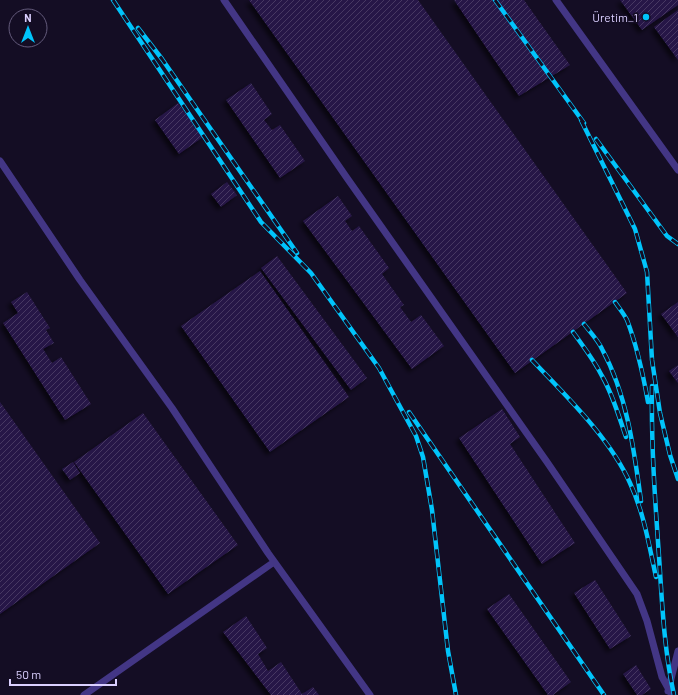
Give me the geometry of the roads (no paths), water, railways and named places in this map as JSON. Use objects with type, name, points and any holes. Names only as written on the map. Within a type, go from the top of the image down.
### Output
[{"type":"lane","points":[[224,0],[547,462],[637,594],[647,621],[662,676],[669,693]]},
{"type":"lane","points":[[556,0],[678,170]]},
{"type":"lane","points":[[0,161],[80,280],[172,408],[274,562],[370,695]]},
{"type":"lane","points":[[84,695],[274,562]]},
{"type":"lane","points":[[669,693],[678,651]]},
{"type":"railway","points":[[113,0],[261,222],[311,273],[379,368],[416,436],[423,457],[432,510],[448,651],[456,695]]},
{"type":"railway","points":[[495,0],[584,123]]},
{"type":"railway","points":[[138,28],[162,59],[297,253]]},
{"type":"railway","points":[[581,120],[635,229],[647,272],[652,360],[660,413],[670,455],[678,479]]},
{"type":"railway","points":[[596,139],[667,236],[678,244]]},
{"type":"railway","points":[[615,302],[626,318],[631,330],[648,402]]},
{"type":"railway","points":[[584,324],[600,346],[618,385],[632,442],[641,501]]},
{"type":"railway","points":[[573,332],[592,359],[606,383],[616,406],[626,437]]},
{"type":"railway","points":[[532,360],[586,418],[611,450],[621,466],[635,494],[639,506],[646,529],[656,577]]},
{"type":"railway","points":[[652,386],[652,429],[662,608],[668,661],[674,695]]},
{"type":"railway","points":[[409,412],[604,695]]},
{"type":"place","name":"Üretim_1","points":[[646,17]]}]
